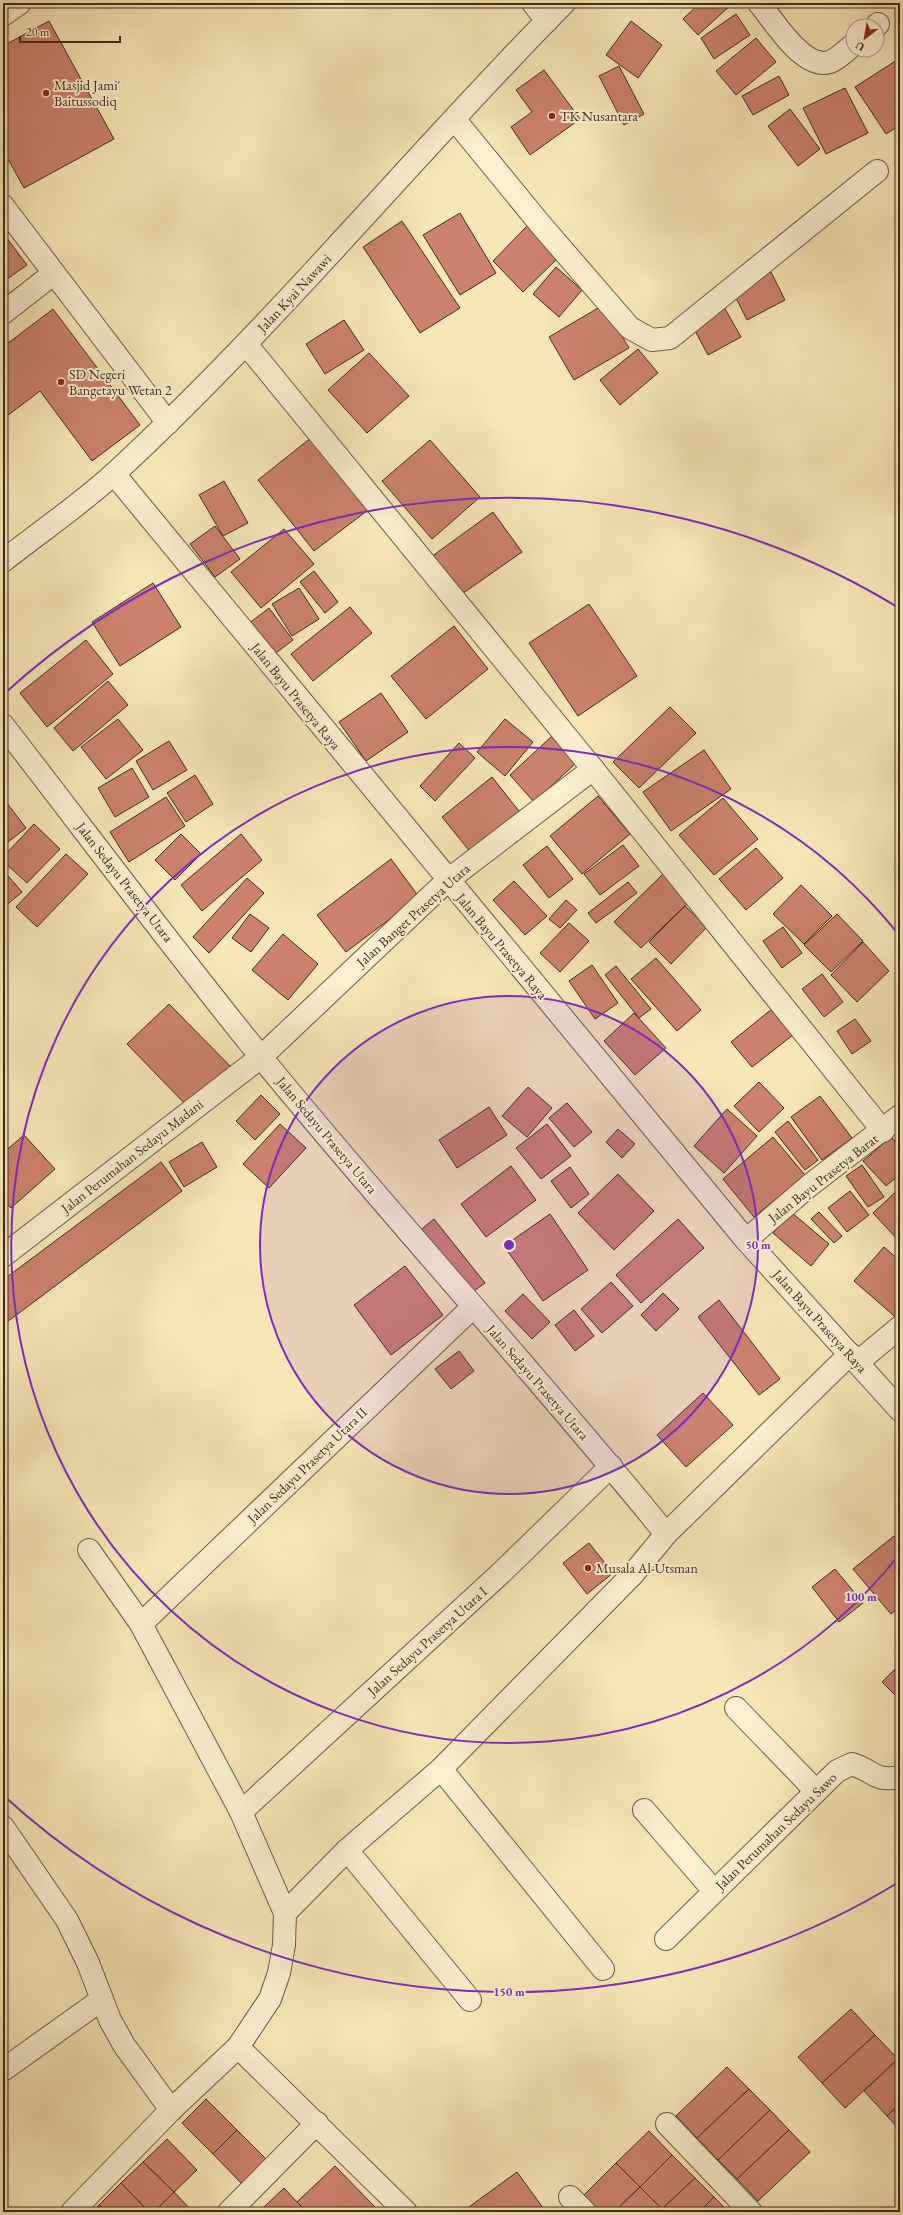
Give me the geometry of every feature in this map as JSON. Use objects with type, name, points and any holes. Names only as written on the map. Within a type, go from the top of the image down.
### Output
[{"type":"street","points":[[3,15],[20,3]]},
{"type":"street","points":[[533,3],[547,21]]},
{"type":"street","name":"Jalan Kyai Nawawi","points":[[3,561],[114,474],[168,422],[246,344],[564,3]]},
{"type":"street","points":[[760,3],[794,46],[803,55],[814,61],[825,63],[836,59],[845,52]]},
{"type":"street","points":[[455,120],[541,225],[630,328],[652,340],[670,338],[877,171]]},
{"type":"street","points":[[3,206],[53,274],[168,422]]},
{"type":"street","points":[[3,313],[53,274]]},
{"type":"street","points":[[246,344],[593,769],[883,1131]]},
{"type":"street","name":"Jalan Bayu Prasetya Raya","points":[[114,474],[746,1240],[900,1410]]},
{"type":"street","name":"Jalan Sedayu Prasetya Utara","points":[[3,725],[260,1056],[472,1307],[611,1466],[666,1534]]},
{"type":"street","name":"Jalan Banget Prasetya Utara","points":[[260,1056],[448,880],[593,769]]},
{"type":"street","name":"Jalan Perumahan Sedayu Madani","points":[[3,1256],[260,1056]]},
{"type":"street","name":"Jalan Bayu Prasetya Barat","points":[[746,1240],[810,1185],[883,1131],[900,1116]]},
{"type":"street","name":"Jalan Sedayu Prasetya Utara II","points":[[141,1624],[472,1307]]},
{"type":"street","points":[[285,1913],[347,1850],[441,1769],[634,1574],[666,1534],[854,1358],[900,1327]]},
{"type":"street","name":"Jalan Sedayu Prasetya Utara I","points":[[241,1812],[502,1572],[611,1466]]},
{"type":"street","points":[[72,2212],[171,2110],[238,2047],[270,1999],[279,1973],[284,1945],[285,1913],[241,1812],[141,1624],[89,1550]]},
{"type":"street","points":[[736,1708],[816,1791]]},
{"type":"street","name":"Jalan Perumahan Sedayu Sawo","points":[[666,1939],[837,1771],[852,1764],[875,1777],[887,1780],[900,1777]]},
{"type":"street","points":[[441,1769],[603,1969]]},
{"type":"street","points":[[644,1810],[714,1891]]},
{"type":"street","points":[[3,1827],[67,1920],[88,1963],[101,2000],[124,2045],[171,2110]]},
{"type":"street","points":[[347,1850],[470,2000]]},
{"type":"street","points":[[3,2070],[101,2000]]},
{"type":"street","points":[[238,2047],[317,2123],[399,2210]]},
{"type":"street","points":[[229,2212],[317,2123]]},
{"type":"street","points":[[667,2124],[751,2212]]},
{"type":"building","points":[[700,3],[733,3],[698,35],[683,19]]},
{"type":"building","points":[[736,14],[750,35],[714,59],[701,38]]},
{"type":"building","name":"Masjid Jami' Baitussodiq","points":[[49,21],[114,139],[24,188],[3,150],[3,46]]},
{"type":"building","points":[[631,21],[662,45],[638,78],[606,55]]},
{"type":"building","points":[[756,38],[776,62],[736,95],[716,71]]},
{"type":"building","points":[[897,60],[900,65],[900,125],[886,134],[855,87]]},
{"type":"building","points":[[619,66],[644,114],[624,125],[599,76]]},
{"type":"building","name":"TK Nusantara","points":[[544,70],[580,119],[530,155],[511,127],[532,112],[516,90]]},
{"type":"building","points":[[779,76],[789,95],[753,115],[742,96]]},
{"type":"building","points":[[845,88],[868,133],[826,154],[803,108]]},
{"type":"building","points":[[790,109],[820,149],[798,166],[768,126]]},
{"type":"building","points":[[460,213],[496,273],[460,295],[423,235]]},
{"type":"building","points":[[402,221],[460,308],[420,333],[363,247]]},
{"type":"building","points":[[528,225],[559,257],[523,292],[493,261]]},
{"type":"building","points":[[3,233],[27,265],[3,282]]},
{"type":"building","points":[[556,267],[582,290],[559,317],[533,294]]},
{"type":"building","points":[[771,272],[785,300],[747,320],[733,292]]},
{"type":"building","points":[[603,305],[629,348],[574,380],[549,337]]},
{"type":"building","points":[[724,307],[741,337],[708,355],[692,325]]},
{"type":"building","points":[[53,309],[140,425],[92,461],[40,391],[3,419],[3,347]]},
{"type":"building","points":[[344,320],[364,350],[325,374],[306,344]]},
{"type":"building","points":[[638,349],[658,373],[620,405],[600,380]]},
{"type":"building","points":[[369,353],[409,396],[367,433],[328,390]]},
{"type":"building","points":[[312,437],[368,510],[314,551],[258,480]]},
{"type":"building","points":[[430,440],[480,497],[432,539],[382,481]]},
{"type":"building","points":[[224,481],[248,523],[223,536],[199,495]]},
{"type":"building","points":[[493,512],[522,552],[459,596],[431,557]]},
{"type":"building","points":[[215,526],[240,559],[215,577],[190,544]]},
{"type":"building","points":[[284,529],[314,564],[261,608],[231,572]]},
{"type":"building","points":[[314,571],[338,602],[325,613],[300,582]]},
{"type":"building","points":[[153,583],[181,627],[120,666],[92,622]]},
{"type":"building","points":[[299,588],[319,619],[292,636],[272,604]]},
{"type":"building","points":[[589,604],[637,676],[578,716],[529,643]]},
{"type":"building","points":[[350,607],[372,633],[313,681],[291,654]]},
{"type":"building","points":[[269,608],[293,640],[272,656],[248,624]]},
{"type":"building","points":[[454,626],[488,669],[426,719],[391,676]]},
{"type":"building","points":[[86,640],[113,674],[47,727],[20,693]]},
{"type":"building","points":[[108,681],[128,705],[73,751],[54,728]]},
{"type":"building","points":[[381,693],[408,732],[366,761],[339,722]]},
{"type":"building","points":[[670,707],[696,733],[639,788],[613,762]]},
{"type":"building","points":[[118,719],[143,750],[106,779],[81,747]]},
{"type":"building","points":[[505,719],[533,742],[505,776],[477,752]]},
{"type":"building","points":[[552,736],[576,763],[534,802],[510,775]]},
{"type":"building","points":[[169,741],[187,770],[153,790],[136,761]]},
{"type":"building","points":[[459,743],[475,758],[435,801],[420,786]]},
{"type":"building","points":[[704,750],[731,789],[671,831],[643,792]]},
{"type":"building","points":[[132,768],[149,797],[115,817],[98,788]]},
{"type":"building","points":[[195,775],[213,804],[186,822],[167,793]]},
{"type":"building","points":[[492,777],[522,815],[472,854],[442,817]]},
{"type":"building","points":[[598,796],[630,834],[582,874],[550,836]]},
{"type":"building","points":[[166,797],[185,826],[129,862],[110,832]]},
{"type":"building","points":[[3,798],[26,828],[3,846]]},
{"type":"building","points":[[723,798],[758,839],[714,875],[679,835]]},
{"type":"building","points":[[34,824],[60,849],[27,883],[3,861],[3,857]]},
{"type":"building","points":[[181,834],[201,854],[175,880],[155,860]]},
{"type":"building","points":[[241,834],[262,860],[202,911],[181,885]]},
{"type":"building","points":[[623,845],[639,866],[600,895],[584,874]]},
{"type":"building","points":[[547,846],[573,879],[549,898],[523,865]]},
{"type":"building","points":[[756,848],[783,878],[746,910],[719,879]]},
{"type":"building","points":[[66,854],[88,874],[37,927],[16,907]]},
{"type":"building","points":[[391,859],[419,897],[346,952],[317,915]]},
{"type":"building","points":[[3,870],[22,892],[3,908]]},
{"type":"building","points":[[663,874],[690,901],[641,948],[614,922]]},
{"type":"building","points":[[247,878],[264,893],[209,953],[193,937]]},
{"type":"building","points":[[514,881],[547,916],[525,935],[493,900]]},
{"type":"building","points":[[628,882],[637,893],[596,923],[588,913]]},
{"type":"building","points":[[801,885],[832,916],[804,944],[773,914]]},
{"type":"building","points":[[566,900],[577,910],[560,928],[549,919]]},
{"type":"building","points":[[685,906],[707,927],[671,964],[649,942]]},
{"type":"building","points":[[250,914],[269,928],[251,952],[232,938]]},
{"type":"building","points":[[837,914],[863,941],[831,972],[804,945]]},
{"type":"building","points":[[569,923],[589,941],[560,972],[540,953]]},
{"type":"building","points":[[783,927],[802,953],[782,968],[763,941]]},
{"type":"building","points":[[283,934],[318,964],[288,1000],[252,970]]},
{"type":"building","points":[[863,942],[889,971],[857,1002],[831,975]]},
{"type":"building","points":[[656,958],[701,1010],[677,1031],[631,979]]},
{"type":"building","points":[[592,965],[618,1003],[595,1019],[569,981]]},
{"type":"building","points":[[616,966],[651,1009],[639,1018],[605,975]]},
{"type":"building","points":[[822,974],[843,1002],[824,1017],[802,989]]},
{"type":"building","points":[[169,1004],[233,1069],[191,1110],[127,1044]]},
{"type":"building","points":[[772,1009],[793,1035],[752,1067],[731,1042]]},
{"type":"building","points":[[634,1013],[666,1048],[635,1075],[604,1041]]},
{"type":"building","points":[[855,1019],[871,1041],[852,1054],[837,1031]]},
{"type":"building","points":[[759,1082],[784,1108],[759,1132],[734,1106]]},
{"type":"building","points":[[528,1087],[552,1108],[527,1137],[502,1116]]},
{"type":"building","points":[[261,1095],[280,1114],[255,1140],[236,1121]]},
{"type":"building","points":[[820,1096],[852,1138],[822,1160],[791,1117]]},
{"type":"building","points":[[567,1103],[592,1132],[574,1147],[549,1118]]},
{"type":"building","points":[[489,1107],[507,1135],[457,1168],[439,1140]]},
{"type":"building","points":[[727,1109],[757,1136],[724,1173],[694,1146]]},
{"type":"building","points":[[788,1121],[818,1160],[805,1170],[775,1132]]},
{"type":"building","points":[[280,1124],[306,1148],[269,1188],[243,1164]]},
{"type":"building","points":[[547,1124],[571,1156],[541,1179],[516,1148]]},
{"type":"building","points":[[618,1129],[635,1144],[622,1158],[606,1142]]},
{"type":"building","points":[[24,1135],[55,1169],[11,1208],[3,1200],[3,1153]]},
{"type":"building","points":[[773,1137],[805,1175],[754,1217],[723,1179]]},
{"type":"building","points":[[891,1137],[900,1147],[900,1174],[886,1186],[863,1161]]},
{"type":"building","points":[[202,1142],[217,1167],[184,1187],[169,1162]]},
{"type":"building","points":[[161,1162],[182,1191],[3,1325],[3,1280]]},
{"type":"building","points":[[862,1165],[884,1197],[868,1207],[846,1176]]},
{"type":"building","points":[[511,1166],[536,1200],[486,1237],[461,1204]]},
{"type":"building","points":[[570,1167],[589,1194],[571,1208],[551,1181]]},
{"type":"building","points":[[618,1174],[654,1211],[614,1250],[578,1213]]},
{"type":"building","points":[[900,1188],[900,1240],[899,1241],[873,1213]]},
{"type":"building","points":[[850,1191],[869,1215],[847,1232],[828,1208]]},
{"type":"building","points":[[791,1212],[829,1244],[811,1266],[773,1233]]},
{"type":"building","points":[[819,1212],[842,1236],[834,1243],[811,1219]]},
{"type":"building","points":[[550,1214],[588,1270],[543,1301],[504,1246]]},
{"type":"building","points":[[434,1219],[485,1283],[467,1296],[417,1233]]},
{"type":"building","points":[[678,1219],[704,1248],[641,1303],[616,1275]]},
{"type":"building","points":[[884,1247],[900,1261],[900,1321],[854,1281]]},
{"type":"building","points":[[405,1266],[443,1315],[391,1355],[354,1305]]},
{"type":"building","points":[[611,1282],[633,1306],[602,1333],[581,1309]]},
{"type":"building","points":[[663,1293],[679,1309],[656,1331],[641,1315]]},
{"type":"building","points":[[523,1294],[550,1322],[532,1339],[505,1311]]},
{"type":"building","points":[[719,1300],[780,1379],[759,1395],[698,1317]]},
{"type":"building","points":[[574,1310],[594,1336],[575,1351],[555,1325]]},
{"type":"building","points":[[459,1351],[474,1371],[451,1389],[435,1369]]},
{"type":"building","points":[[703,1393],[733,1425],[686,1467],[657,1435]]},
{"type":"building","points":[[894,1536],[900,1543],[900,1606],[891,1614],[853,1569]]},
{"type":"building","name":"Musala Al-Utsman","points":[[589,1543],[613,1573],[587,1594],[563,1563]]},
{"type":"building","points":[[835,1569],[863,1603],[839,1622],[812,1587]]},
{"type":"building","points":[[900,1664],[900,1700],[882,1682]]},
{"type":"building","points":[[851,2009],[875,2035],[822,2083],[798,2057]]},
{"type":"building","points":[[875,2035],[898,2059],[845,2108],[822,2083]]},
{"type":"building","points":[[900,2057],[900,2104],[887,2116],[864,2091]]},
{"type":"building","points":[[727,2067],[749,2089],[697,2138],[676,2116]]},
{"type":"building","points":[[749,2089],[770,2110],[718,2160],[697,2138]]},
{"type":"building","points":[[206,2099],[237,2130],[213,2154],[182,2123]]},
{"type":"building","points":[[900,2104],[900,2130],[887,2116]]},
{"type":"building","points":[[770,2110],[789,2130],[737,2179],[718,2160]]},
{"type":"building","points":[[237,2130],[267,2160],[243,2185],[213,2154]]},
{"type":"building","points":[[789,2130],[810,2152],[758,2201],[737,2179]]},
{"type":"building","points":[[649,2131],[672,2155],[640,2187],[616,2163]]},
{"type":"building","points":[[167,2139],[197,2170],[174,2192],[143,2162]]},
{"type":"building","points":[[672,2155],[695,2178],[662,2209],[640,2187]]},
{"type":"building","points":[[143,2162],[174,2192],[154,2212],[149,2212],[121,2183]]},
{"type":"building","points":[[616,2163],[640,2187],[614,2212],[597,2212],[582,2197]]},
{"type":"building","points":[[335,2166],[377,2209],[374,2212],[307,2212],[297,2202]]},
{"type":"building","points":[[517,2172],[546,2212],[462,2212]]},
{"type":"building","points":[[695,2178],[714,2197],[699,2212],[665,2212],[662,2209]]},
{"type":"building","points":[[121,2183],[149,2212],[107,2212],[99,2205]]},
{"type":"building","points":[[640,2187],[662,2209],[659,2212],[614,2212]]},
{"type":"building","points":[[284,2188],[307,2212],[269,2212],[264,2207]]},
{"type":"building","points":[[174,2192],[193,2212],[154,2212]]},
{"type":"building","points":[[714,2197],[729,2212],[699,2212]]},
{"type":"building","points":[[99,2205],[107,2212],[92,2212]]},
{"type":"place","name":"Masjid Jami' Baitussodiq","points":[[46,93]]},
{"type":"place","name":"TK Nusantara","points":[[552,116]]},
{"type":"place","name":"SD Negeri Bangetayu Wetan 2","points":[[61,382]]},
{"type":"place","name":"Musala Al-Utsman","points":[[588,1568]]}]
